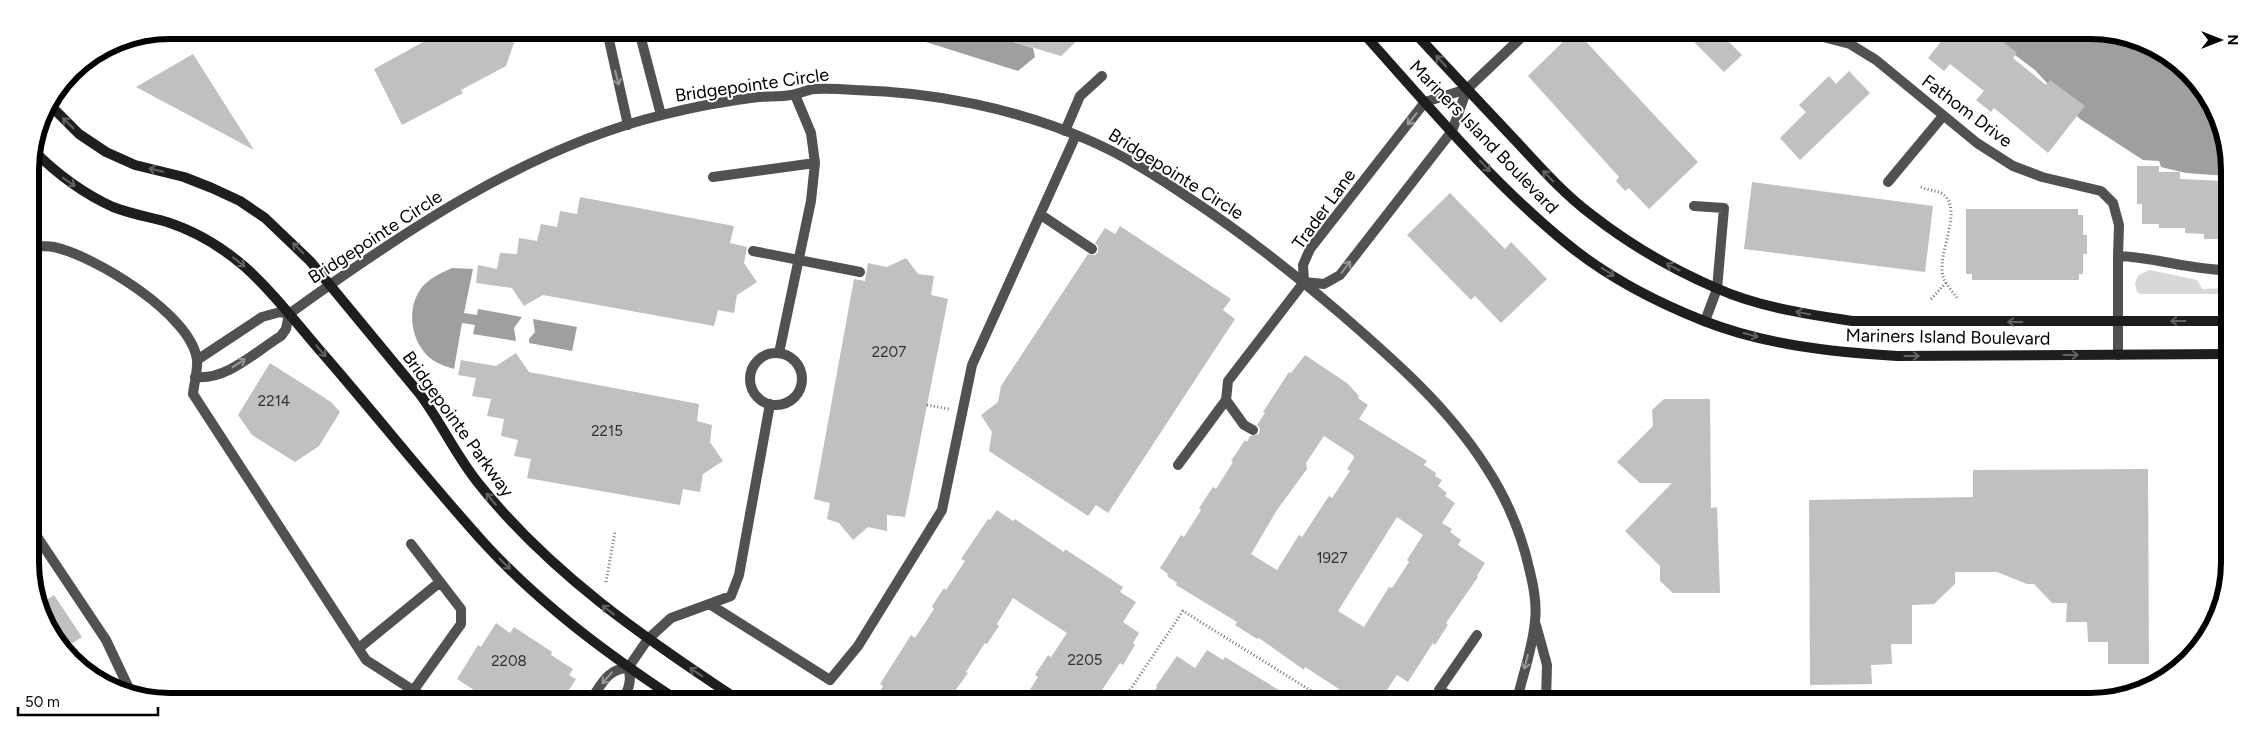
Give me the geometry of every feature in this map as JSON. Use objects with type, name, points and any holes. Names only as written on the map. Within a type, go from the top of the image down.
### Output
[{"type":"main road","name":"Mariners Island Boulevard","points":[[1368,39],[1525,208],[1567,244],[1611,274],[1659,301],[1705,321],[1754,336],[1845,352],[1897,356],[2221,354]]},
{"type":"main road","name":"Mariners Island Boulevard","points":[[1421,39],[1556,184],[1591,215],[1631,243],[1717,289],[1787,310],[1852,321],[2221,321]]},
{"type":"main road","name":"Bridgepointe Parkway","points":[[54,109],[79,134],[115,156],[134,165],[203,184],[231,196],[257,212],[303,253],[424,400],[460,459],[498,508],[572,580],[614,614],[729,693]]},
{"type":"main road","points":[[40,156],[63,178],[97,199],[125,211],[175,225],[212,243],[244,267],[290,314],[490,549],[549,606],[628,668],[666,693]]},
{"type":"street","points":[[609,39],[628,125]]},
{"type":"street","points":[[641,39],[661,115]]},
{"type":"street","points":[[1425,102],[1467,89],[1520,39]]},
{"type":"street","name":"Fathom Drive","points":[[1831,39],[1850,44],[1876,60],[1977,143],[2013,166],[2042,177],[2101,191],[2113,203],[2119,225],[2118,355]]},
{"type":"street","points":[[1065,131],[1080,96],[1102,76]]},
{"type":"street","name":"Bridgepointe Circle","points":[[290,314],[330,285],[484,185],[580,142],[661,115],[758,97],[795,95],[810,90],[830,89],[910,94],[990,108],[1076,135],[1113,152],[1160,179],[1244,235],[1304,282],[1407,372],[1447,416],[1484,464],[1500,490],[1520,534],[1534,591],[1535,623],[1547,665],[1546,693]]},
{"type":"street","points":[[1178,465],[1226,400],[1228,381],[1304,282],[1324,284],[1340,275],[1452,131],[1467,89]]},
{"type":"street","points":[[779,353],[811,202],[814,163],[810,133],[795,95]]},
{"type":"street","name":"Trader Lane","points":[[1304,282],[1303,265],[1310,249],[1425,102]]},
{"type":"street","points":[[1888,182],[1943,116]]},
{"type":"street","points":[[711,605],[830,680],[858,646],[942,510],[972,365],[1076,135]]},
{"type":"street","points":[[713,178],[814,163]]},
{"type":"street","points":[[1694,206],[1724,208],[1717,289],[1705,321]]},
{"type":"street","points":[[1041,215],[1092,249]]},
{"type":"street","points":[[39,246],[54,247],[92,262],[144,293],[185,330],[197,360],[193,394],[366,660],[417,693]]},
{"type":"street","points":[[753,251],[860,272]]},
{"type":"street","points":[[2118,256],[2141,256],[2203,268],[2221,270]]},
{"type":"street","points":[[195,377],[207,379],[220,375],[273,340],[286,329],[290,314],[280,312],[262,317],[197,360]]},
{"type":"street","points":[[779,353],[794,360],[799,367],[802,384],[793,398],[786,403],[770,404],[756,395],[752,388],[752,370],[763,357],[779,353]]},
{"type":"street","points":[[1226,400],[1244,425],[1253,430]]},
{"type":"street","points":[[595,693],[612,671],[628,668],[648,639],[671,618],[711,605],[731,596],[739,575],[770,404]]},
{"type":"street","points":[[39,540],[106,640],[128,686]]},
{"type":"street","points":[[411,544],[461,609],[461,624],[413,690]]},
{"type":"street","points":[[359,648],[440,582]]},
{"type":"street","name":"Bridgepointe Circle","points":[[1519,693],[1535,623]]},
{"type":"street","points":[[1445,693],[1439,690],[1477,635]]},
{"type":"street","points":[[626,693],[630,684],[631,676],[628,668]]},
{"type":"path","points":[[1921,187],[1939,192],[1947,198],[1950,210],[1942,265],[1943,278],[1958,299]]},
{"type":"path","points":[[1931,299],[1946,282]]},
{"type":"path","points":[[606,582],[615,532]]},
{"type":"path","points":[[1129,693],[1183,610],[1315,693]]},
{"type":"shaded area","points":[[916,39],[1004,39],[1033,48],[1035,57],[1018,71]]},
{"type":"shaded area","points":[[1994,39],[2107,40],[2124,43],[2156,56],[2183,77],[2204,104],[2219,144],[2221,176],[2186,173],[2161,167],[2159,161],[2143,160],[2080,119],[2035,70]]},
{"type":"shaded area","points":[[452,268],[473,269],[464,313],[477,315],[478,309],[522,317],[514,328],[516,341],[473,334],[475,325],[462,323],[454,369],[438,363],[421,348],[416,339],[412,319],[415,299],[423,286],[434,277]]},
{"type":"shaded area","points":[[2150,270],[2197,280],[2202,289],[2221,288],[2221,294],[2141,294],[2137,292],[2135,284],[2138,275]]},
{"type":"shaded area","points":[[533,319],[577,327],[572,351],[529,343],[529,339],[535,332]]},
{"type":"building","points":[[429,39],[515,39],[506,66],[461,90],[463,93],[402,125],[374,69]]},
{"type":"building","points":[[1004,39],[1079,39],[1061,56]]},
{"type":"building","points":[[1566,39],[1584,39],[1698,162],[1649,209],[1629,188],[1625,191],[1616,181],[1619,177],[1528,76]]},
{"type":"building","points":[[1691,39],[1726,39],[1742,55],[1724,72]]},
{"type":"building","points":[[1943,39],[2000,39],[2017,53],[2013,58],[2046,85],[2050,80],[2085,106],[2048,153],[1994,108],[1991,112],[1976,100],[1984,91],[1950,64],[1944,71],[1928,58]]},
{"type":"building","points":[[193,54],[254,150],[136,87]]},
{"type":"building","points":[[1849,71],[1870,93],[1800,160],[1780,138],[1806,112],[1799,105],[1829,76],[1836,84]]},
{"type":"building","points":[[2137,166],[2159,166],[2159,172],[2180,172],[2180,179],[2221,181],[2221,239],[2204,239],[2204,234],[2185,233],[2185,228],[2159,228],[2159,224],[2142,224],[2142,204],[2137,204]]},
{"type":"building","points":[[1752,182],[1933,206],[1925,272],[1744,249]]},
{"type":"building","points":[[1450,193],[1505,249],[1511,242],[1547,279],[1501,323],[1475,296],[1471,300],[1407,235]]},
{"type":"building","points":[[580,197],[734,226],[730,243],[747,247],[744,263],[757,282],[737,295],[734,313],[718,310],[714,326],[543,295],[524,306],[512,288],[476,283],[478,265],[497,269],[500,253],[517,254],[519,238],[537,241],[541,224],[557,227],[560,211],[577,214]]},
{"type":"building","points":[[1966,209],[2078,209],[2078,215],[2083,215],[2083,235],[2087,235],[2087,254],[2083,254],[2083,274],[2079,274],[2079,280],[1972,280],[1972,274],[1966,274]]},
{"type":"building","points":[[1120,226],[1231,299],[1223,310],[1235,319],[1108,513],[1096,505],[1088,516],[989,451],[992,432],[981,415],[998,402],[1001,386],[1088,254],[1095,255],[1098,252],[1098,246],[1095,243],[1105,228],[1115,234]]},
{"type":"building","points":[[906,258],[918,274],[934,276],[931,295],[948,299],[905,517],[887,515],[887,531],[868,527],[853,540],[839,523],[827,519],[830,503],[814,499],[854,279],[865,281],[868,263],[887,267]]},
{"type":"building","points":[[516,353],[529,372],[699,404],[697,421],[712,425],[710,442],[723,461],[703,474],[700,492],[683,489],[680,505],[527,478],[531,459],[514,456],[518,440],[501,436],[504,419],[487,416],[491,399],[472,396],[476,378],[458,375],[461,360],[496,366]]},
{"type":"building","points":[[1305,355],[1347,383],[1359,396],[1358,398],[1368,405],[1359,419],[1427,461],[1424,465],[1436,473],[1435,476],[1442,480],[1438,486],[1447,493],[1445,496],[1455,503],[1442,523],[1452,529],[1450,532],[1461,540],[1458,545],[1485,563],[1478,577],[1446,623],[1448,625],[1435,645],[1433,643],[1408,682],[1397,675],[1385,693],[1339,693],[1337,692],[1339,689],[1305,667],[1304,670],[1259,638],[1257,639],[1235,625],[1237,622],[1176,585],[1177,583],[1160,568],[1181,535],[1184,537],[1201,510],[1199,508],[1213,487],[1216,489],[1245,440],[1247,442],[1250,436],[1259,434],[1260,429],[1257,425],[1265,413],[1263,412],[1289,372],[1291,373]],"holes":[[[1324,436],[1353,455],[1354,458],[1347,469],[1350,471],[1332,498],[1329,496],[1302,537],[1299,535],[1277,570],[1251,554],[1277,510],[1307,469],[1306,463]],[[1397,517],[1423,535],[1407,560],[1409,562],[1392,588],[1389,587],[1364,627],[1338,611]]]},
{"type":"building","points":[[270,363],[331,402],[340,412],[319,446],[295,462],[252,435],[238,415]]},
{"type":"building","points":[[1664,399],[1710,399],[1711,508],[1717,507],[1720,593],[1673,593],[1660,581],[1660,566],[1625,531],[1672,483],[1640,483],[1617,462],[1653,426],[1652,410]]},
{"type":"building","points":[[2148,469],[2149,664],[2108,664],[2108,642],[2088,642],[2087,622],[2066,622],[2067,603],[2052,603],[2034,584],[2027,584],[1997,572],[1955,572],[1955,584],[1934,604],[1912,605],[1912,644],[1891,644],[1892,664],[1871,665],[1872,684],[1810,685],[1809,500],[1973,497],[1973,470]]},
{"type":"building","points":[[997,510],[1013,521],[1015,519],[1064,552],[1065,549],[1123,587],[1120,592],[1136,602],[1123,622],[1139,633],[1133,643],[1135,645],[1123,665],[1120,663],[1100,693],[1028,693],[1038,677],[1035,675],[1048,655],[1051,657],[1067,633],[1013,598],[997,624],[999,626],[987,644],[985,643],[966,672],[968,673],[953,693],[879,693],[883,686],[880,684],[911,635],[915,638],[934,609],[932,607],[934,603],[944,588],[946,590],[965,561],[961,559],[988,519],[990,520]]},
{"type":"building","points":[[54,595],[82,637],[69,646],[52,620],[45,601]]},
{"type":"building","points":[[496,623],[510,633],[514,627],[552,652],[551,655],[573,669],[569,675],[576,679],[567,693],[478,693],[457,679],[478,645],[481,647]]},
{"type":"building","points":[[1207,650],[1223,660],[1225,657],[1284,693],[1153,693],[1156,686],[1177,656],[1195,668]]}]
